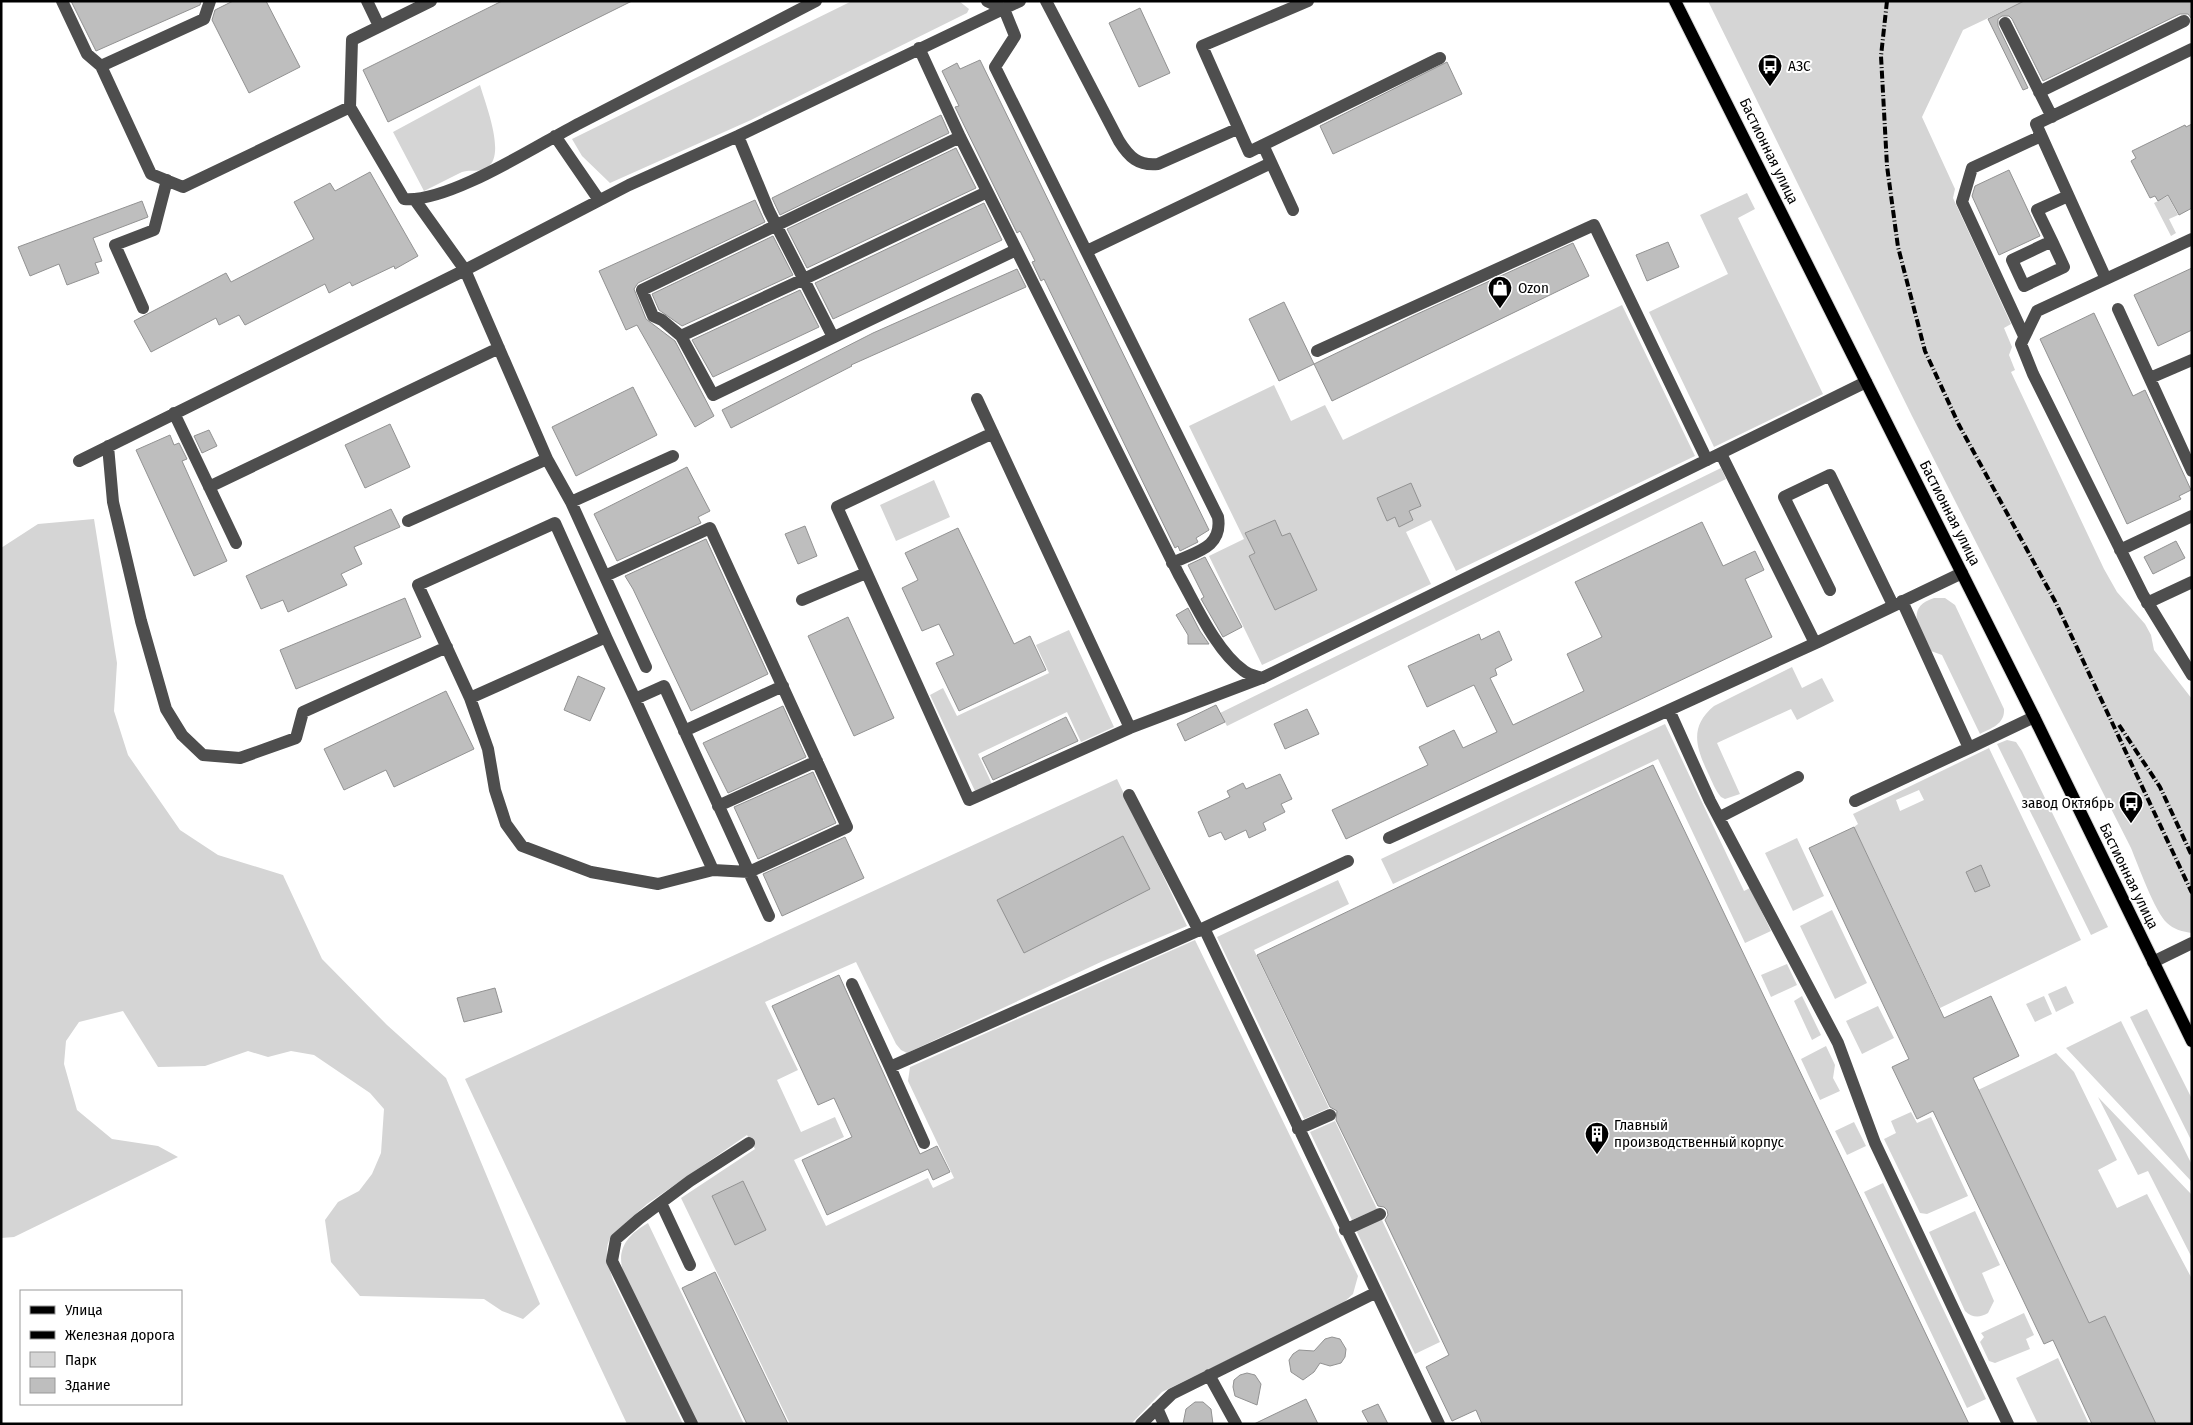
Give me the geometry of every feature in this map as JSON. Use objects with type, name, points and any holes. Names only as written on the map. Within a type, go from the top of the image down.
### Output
[{"type":"main road","name":"Бастионная улица","points":[[1675,1],[2034,717],[2192,1041]]},
{"type":"lane","points":[[62,1],[87,54],[101,66],[151,174],[183,187],[350,108]]},
{"type":"lane","points":[[101,66],[204,20],[210,1]]},
{"type":"lane","points":[[367,1],[379,26]]},
{"type":"lane","points":[[431,1],[352,40],[350,108],[404,199],[415,200],[478,179],[554,136],[816,1]]},
{"type":"lane","points":[[987,1],[1004,9],[1015,36],[995,67],[1218,517],[1219,532],[1210,545],[1172,563]]},
{"type":"lane","points":[[79,461],[465,270],[629,184],[738,136],[1020,1]]},
{"type":"lane","points":[[1046,1],[1119,141],[1135,161],[1149,165],[1158,164],[1237,129]]},
{"type":"lane","points":[[1308,1],[1202,46],[1237,129],[1249,152],[1440,58]]},
{"type":"lane","points":[[2039,92],[2184,20]]},
{"type":"lane","points":[[2005,23],[2052,118]]},
{"type":"lane","points":[[919,48],[987,192],[1172,563],[1218,642],[1235,663],[1246,672],[1262,678]]},
{"type":"lane","points":[[2106,279],[2036,124],[2052,118],[2192,49]]},
{"type":"lane","points":[[554,136],[599,200]]},
{"type":"lane","points":[[738,136],[777,226],[833,337]]},
{"type":"lane","points":[[2024,336],[1962,202],[1972,168],[2041,136]]},
{"type":"lane","points":[[960,137],[642,290],[653,316],[662,320],[681,336],[713,395],[1016,250]]},
{"type":"lane","points":[[1263,145],[1293,210]]},
{"type":"lane","points":[[1087,251],[1271,163]]},
{"type":"lane","points":[[142,308],[115,245],[154,230],[166,180]]},
{"type":"lane","points":[[681,336],[987,192]]},
{"type":"lane","points":[[2052,241],[2037,210],[2068,196]]},
{"type":"lane","points":[[415,200],[465,270],[547,459],[571,502],[646,667]]},
{"type":"lane","points":[[1317,351],[1594,225],[1707,460]]},
{"type":"lane","points":[[2192,239],[2037,311],[2021,344],[2033,374],[2120,550],[2148,603],[2192,675]]},
{"type":"lane","points":[[2118,309],[2192,470]]},
{"type":"lane","points":[[210,487],[499,348]]},
{"type":"lane","points":[[2150,378],[2192,360]]},
{"type":"lane","points":[[993,433],[836,507],[969,800],[1130,728],[1262,678],[1866,382]]},
{"type":"lane","points":[[977,399],[1130,728]]},
{"type":"lane","points":[[174,413],[236,543]]},
{"type":"lane","points":[[108,446],[113,502],[141,621],[166,709],[182,735],[203,755],[240,758],[296,738],[304,712],[447,647]]},
{"type":"lane","points":[[1721,454],[1814,643]]},
{"type":"lane","points":[[571,502],[673,456]]},
{"type":"lane","points":[[408,521],[547,459]]},
{"type":"lane","points":[[1830,590],[1784,497],[1830,475],[1898,603],[1968,748]]},
{"type":"lane","points":[[2120,550],[2192,516]]},
{"type":"lane","points":[[604,576],[710,528],[847,827],[748,872],[713,870],[658,884],[591,872],[522,846],[506,824],[495,790],[488,749],[470,698],[418,585],[554,523],[713,870]]},
{"type":"lane","points":[[802,600],[866,573]]},
{"type":"lane","points":[[1389,838],[1962,573]]},
{"type":"lane","points":[[2148,603],[2192,582]]},
{"type":"lane","points":[[470,698],[606,636]]},
{"type":"lane","points":[[635,699],[664,686],[769,916]]},
{"type":"lane","points":[[684,731],[783,686]]},
{"type":"lane","points":[[1669,710],[1710,801],[1720,816],[1838,1043],[1875,1143],[2008,1424]]},
{"type":"lane","points":[[1855,801],[2034,717]]},
{"type":"lane","points":[[718,806],[817,761]]},
{"type":"lane","points":[[1720,816],[1798,777]]},
{"type":"lane","points":[[1129,796],[1201,930],[1439,1424]]},
{"type":"lane","points":[[890,1067],[1201,930],[1348,861]]},
{"type":"lane","points":[[2153,962],[2192,943]]},
{"type":"lane","points":[[852,984],[924,1143]]},
{"type":"lane","points":[[1298,1129],[1330,1115]]},
{"type":"lane","points":[[692,1424],[612,1261],[616,1239],[661,1203],[749,1143]]},
{"type":"lane","points":[[661,1203],[690,1265]]},
{"type":"lane","points":[[1346,1230],[1380,1214]]},
{"type":"lane","points":[[1141,1424],[1172,1394],[1375,1293]]},
{"type":"lane","points":[[1209,1375],[1236,1424]]},
{"type":"lane","points":[[1157,1408],[1164,1424]]},
{"type":"green space","points":[[852,1],[959,1],[969,9],[967,13],[751,120],[610,183],[582,156],[572,139]]},
{"type":"green space","points":[[1708,1],[2024,1],[1963,30],[1922,117],[1955,189],[1953,198],[2011,324],[2004,328],[2012,347],[2009,355],[2015,370],[2011,372],[2104,569],[2117,592],[2145,624],[2151,635],[2154,650],[2192,699],[2192,933],[2178,930],[2169,925],[2157,909],[2131,848],[1912,416]]},
{"type":"green space","points":[[480,85],[493,128],[495,151],[493,160],[485,169],[462,172],[424,191],[393,132]]},
{"type":"green space","points":[[1747,193],[1755,209],[1738,218],[1823,394],[1714,447],[1649,312],[1728,274],[1700,215]]},
{"type":"green space","points":[[2168,196],[2178,215],[2169,219],[2176,233],[2171,236],[2154,203]]},
{"type":"green space","points":[[1622,305],[1695,456],[1456,571],[1431,520],[1406,532],[1431,584],[1262,665],[1209,556],[1244,539],[1189,426],[1274,385],[1291,421],[1325,405],[1343,440]]},
{"type":"green space","points":[[1721,468],[1726,479],[1227,726],[1220,713]]},
{"type":"green space","points":[[934,480],[950,517],[896,541],[880,505]]},
{"type":"green space","points":[[94,519],[117,663],[114,711],[128,755],[180,830],[218,855],[283,875],[322,959],[387,1025],[446,1078],[540,1304],[523,1319],[502,1311],[484,1299],[360,1296],[331,1262],[325,1220],[338,1202],[359,1191],[372,1174],[381,1153],[384,1109],[370,1093],[314,1055],[291,1051],[268,1057],[248,1051],[205,1066],[158,1067],[123,1011],[79,1022],[66,1041],[64,1064],[77,1110],[112,1139],[158,1146],[178,1157],[14,1237],[1,1238],[1,548],[38,524]]},
{"type":"green space","points":[[1934,598],[1945,598],[1955,605],[2004,709],[2000,722],[1980,734],[1942,655],[1931,651],[1919,628],[1917,614],[1919,608],[1925,602]]},
{"type":"green space","points":[[1069,630],[1114,727],[1081,742],[1067,712],[978,754],[992,784],[975,791],[930,695],[943,688],[957,716],[1049,673],[1036,645]]},
{"type":"green space","points":[[1792,667],[1802,688],[1822,678],[1834,701],[1797,720],[1791,709],[1717,743],[1740,794],[1725,799],[1721,797],[1700,755],[1697,738],[1701,722],[1714,706]]},
{"type":"green space","points":[[1665,724],[1744,891],[1750,888],[1771,931],[1745,943],[1658,759],[1393,884],[1381,859]]},
{"type":"green space","points":[[2007,740],[2016,742],[2022,751],[2108,927],[2091,935],[1997,744]]},
{"type":"green space","points":[[1989,748],[2081,940],[1940,1008],[1854,827],[1858,824],[1853,814]],"holes":[[[1919,790],[1924,800],[1900,811],[1896,800]]]},
{"type":"green space","points":[[1117,779],[1187,926],[1103,961],[907,1053],[896,1044],[856,962],[765,1002],[798,1070],[777,1080],[801,1132],[835,1117],[844,1137],[794,1160],[826,1226],[928,1178],[933,1188],[954,1178],[908,1081],[910,1067],[1195,940],[1358,1276],[1353,1294],[1342,1304],[1162,1392],[1131,1424],[790,1424],[681,1198],[755,1149],[747,1135],[647,1204],[611,1236],[607,1247],[607,1258],[613,1280],[683,1424],[627,1424],[465,1079]]},
{"type":"green space","points":[[1797,838],[1824,896],[1793,911],[1765,853]]},
{"type":"green space","points":[[1338,880],[1349,904],[1254,950],[1329,1108],[1304,1119],[1217,937]]},
{"type":"green space","points":[[1832,910],[1867,983],[1835,999],[1800,926]]},
{"type":"green space","points":[[1787,964],[1797,985],[1771,997],[1761,975]]},
{"type":"green space","points":[[2066,986],[2074,1003],[2056,1012],[2048,994]]},
{"type":"green space","points":[[1802,996],[1821,1035],[1812,1040],[1794,1001]]},
{"type":"green space","points":[[2044,996],[2052,1014],[2035,1022],[2026,1004]]},
{"type":"green space","points":[[1878,1006],[1894,1038],[1862,1054],[1846,1021]]},
{"type":"green space","points":[[2147,1009],[2192,1099],[2192,1142],[2130,1017]]},
{"type":"green space","points":[[2121,1021],[2192,1165],[2192,1182],[2066,1048]]},
{"type":"green space","points":[[1826,1046],[1835,1065],[1833,1078],[1840,1091],[1820,1100],[1801,1059]]},
{"type":"green space","points":[[2056,1053],[2074,1072],[2117,1160],[2098,1170],[2117,1208],[2147,1194],[2192,1279],[2192,1424],[2156,1424],[2105,1316],[2089,1323],[1978,1090]]},
{"type":"green space","points":[[2098,1097],[2192,1195],[2192,1258],[2148,1171],[2138,1175]]},
{"type":"green space","points":[[1911,1112],[1917,1123],[1931,1117],[1968,1196],[1927,1214],[1920,1213],[1884,1139],[1896,1133],[1891,1121]]},
{"type":"green space","points":[[1335,1121],[1377,1209],[1352,1220],[1310,1132]]},
{"type":"green space","points":[[1854,1122],[1866,1146],[1847,1155],[1835,1131]]},
{"type":"green space","points":[[1883,1183],[1986,1399],[1967,1408],[1864,1192]]},
{"type":"green space","points":[[1975,1211],[2000,1265],[1982,1273],[1994,1301],[1988,1313],[1982,1316],[1970,1315],[1965,1311],[1929,1232]]},
{"type":"green space","points":[[1381,1218],[1440,1342],[1415,1354],[1356,1230]]},
{"type":"green space","points":[[648,1223],[744,1424],[697,1424],[623,1271],[621,1255],[626,1242],[635,1232]]},
{"type":"green space","points":[[2024,1313],[2034,1335],[2026,1339],[2030,1349],[1995,1363],[1989,1361],[1980,1342],[1984,1337],[1981,1333]]},
{"type":"green space","points":[[2058,1358],[2089,1424],[2038,1424],[2016,1378]]},
{"type":"building","points":[[71,1],[201,1],[200,5],[96,51]]},
{"type":"building","points":[[233,1],[266,1],[300,67],[249,93],[212,20],[215,10]]},
{"type":"building","points":[[502,1],[632,1],[388,122],[363,70]]},
{"type":"building","points":[[2024,1],[2192,1],[2192,19],[2188,14],[2180,14],[2043,81],[2012,19],[2009,16],[2002,16],[1998,19],[1998,26],[2028,88],[2023,90],[1988,19]]},
{"type":"building","points":[[1140,8],[1170,73],[1139,87],[1109,23]]},
{"type":"building","points":[[980,60],[1209,530],[1196,538],[1198,542],[1180,551],[1178,546],[1175,548],[1044,279],[1041,281],[1032,262],[1035,261],[1020,231],[1017,233],[955,107],[959,106],[942,71],[957,63],[960,69]]},
{"type":"building","points":[[1447,62],[1462,94],[1333,154],[1320,126]]},
{"type":"building","points":[[941,115],[949,133],[780,215],[772,198]]},
{"type":"building","points":[[2192,124],[2192,208],[2179,215],[2168,195],[2158,201],[2155,196],[2150,198],[2131,161],[2136,158],[2132,151],[2185,125],[2186,127]]},
{"type":"building","points":[[956,148],[976,188],[807,268],[787,229]]},
{"type":"building","points":[[2009,170],[2040,236],[1999,255],[1972,196],[1975,186]]},
{"type":"building","points":[[370,172],[418,256],[395,269],[394,266],[352,286],[350,282],[329,293],[325,284],[245,325],[239,315],[219,325],[216,318],[151,352],[134,321],[226,273],[231,282],[314,239],[294,202],[330,183],[335,191]]},
{"type":"building","points":[[755,200],[765,222],[638,283],[634,289],[646,319],[675,341],[714,416],[695,427],[637,325],[626,330],[599,271]]},
{"type":"building","points":[[142,201],[148,217],[93,238],[102,261],[95,263],[99,273],[67,285],[59,264],[30,276],[18,247]]},
{"type":"building","points":[[984,203],[1002,240],[833,319],[815,283]]},
{"type":"building","points":[[773,236],[793,275],[682,326],[659,310],[652,294]]},
{"type":"building","points":[[1668,242],[1679,267],[1647,281],[1636,255]]},
{"type":"building","points":[[1573,243],[1589,276],[1332,401],[1314,364],[1415,315]]},
{"type":"building","points":[[2192,268],[2192,330],[2158,346],[2134,295]]},
{"type":"building","points":[[1017,269],[1026,287],[851,365],[731,428],[722,410],[873,333]]},
{"type":"building","points":[[800,290],[819,327],[713,377],[692,340]]},
{"type":"building","points":[[1284,302],[1314,364],[1279,381],[1249,319]]},
{"type":"building","points":[[2094,313],[2133,396],[2145,390],[2191,490],[2179,496],[2181,499],[2127,524],[2040,339]]},
{"type":"building","points":[[633,387],[657,435],[576,476],[552,427]]},
{"type":"building","points":[[390,424],[410,467],[365,488],[345,445]]},
{"type":"building","points":[[209,430],[217,446],[202,453],[194,436]]},
{"type":"building","points":[[170,435],[174,445],[179,443],[187,459],[182,461],[227,561],[194,576],[136,450]]},
{"type":"building","points":[[687,467],[710,511],[698,517],[701,523],[617,561],[594,514]]},
{"type":"building","points":[[1411,483],[1421,506],[1409,511],[1413,520],[1399,527],[1395,517],[1387,521],[1377,498]]},
{"type":"building","points":[[391,509],[400,527],[354,547],[362,564],[341,574],[347,585],[288,612],[283,600],[261,609],[246,576]]},
{"type":"building","points":[[1275,520],[1282,536],[1290,533],[1317,590],[1275,610],[1249,556],[1255,553],[1245,533]]},
{"type":"building","points":[[1702,522],[1723,566],[1755,551],[1764,570],[1745,579],[1772,637],[1346,839],[1332,810],[1428,765],[1419,747],[1454,730],[1463,748],[1497,732],[1474,685],[1427,707],[1408,666],[1479,634],[1481,640],[1499,631],[1512,660],[1495,669],[1497,675],[1490,678],[1513,725],[1584,691],[1567,654],[1602,637],[1575,582]]},
{"type":"building","points":[[805,526],[817,556],[798,564],[785,534]]},
{"type":"building","points":[[958,528],[1014,644],[1030,636],[1046,670],[959,711],[936,663],[954,655],[939,624],[922,631],[902,588],[918,580],[905,553]]},
{"type":"building","points":[[706,539],[768,674],[691,711],[625,576]]},
{"type":"building","points":[[2176,541],[2185,558],[2153,574],[2144,557]]},
{"type":"building","points":[[1205,557],[1242,627],[1223,637],[1201,599],[1204,597],[1188,565]]},
{"type":"building","points":[[405,598],[421,637],[296,689],[280,650]]},
{"type":"building","points":[[1188,608],[1209,644],[1188,644],[1188,635],[1176,615]]},
{"type":"building","points":[[848,617],[894,718],[854,736],[808,636]]},
{"type":"building","points":[[578,676],[605,688],[590,721],[564,710]]},
{"type":"building","points":[[446,691],[474,749],[394,787],[386,770],[344,790],[324,749]]},
{"type":"building","points":[[1216,705],[1225,722],[1185,741],[1177,724]]},
{"type":"building","points":[[783,706],[806,757],[728,793],[703,743]]},
{"type":"building","points":[[1307,709],[1319,734],[1285,749],[1274,724]]},
{"type":"building","points":[[1066,717],[1078,741],[993,780],[982,758]]},
{"type":"building","name":"Главный производственный корпус","points":[[1653,765],[1969,1424],[1482,1424],[1476,1410],[1452,1421],[1426,1367],[1449,1355],[1385,1220],[1388,1215],[1387,1210],[1384,1207],[1378,1206],[1336,1120],[1337,1111],[1330,1107],[1257,955]]},
{"type":"building","points":[[813,772],[836,823],[758,859],[734,807]]},
{"type":"building","points":[[1280,774],[1292,799],[1281,804],[1285,812],[1263,823],[1266,830],[1249,838],[1246,830],[1225,840],[1221,832],[1209,837],[1198,812],[1230,797],[1227,791],[1243,783],[1246,789]]},
{"type":"building","points":[[1854,827],[1944,1018],[1991,996],[2019,1056],[1973,1078],[2089,1323],[2105,1316],[2156,1424],[2092,1424],[2053,1340],[2044,1344],[1933,1111],[1917,1119],[1892,1067],[1909,1059],[1809,848]]},
{"type":"building","points":[[1123,836],[1150,889],[1024,953],[997,900]]},
{"type":"building","points":[[845,837],[864,878],[782,916],[763,874]]},
{"type":"building","points":[[1981,865],[1990,886],[1975,892],[1966,872]]},
{"type":"building","points":[[839,975],[920,1154],[937,1146],[950,1172],[933,1180],[928,1169],[827,1215],[802,1160],[852,1137],[834,1098],[818,1105],[772,1006]]},
{"type":"building","points":[[495,988],[502,1012],[464,1022],[457,998]]},
{"type":"building","points":[[743,1181],[766,1230],[735,1245],[712,1196]]},
{"type":"building","points":[[715,1272],[788,1424],[747,1424],[682,1288]]},
{"type":"building","points":[[1332,1337],[1340,1339],[1346,1349],[1345,1357],[1341,1363],[1330,1366],[1320,1363],[1314,1372],[1303,1380],[1291,1372],[1289,1360],[1293,1354],[1299,1350],[1314,1351],[1325,1339]]},
{"type":"building","points":[[1247,1373],[1255,1375],[1261,1384],[1257,1405],[1235,1396],[1234,1380],[1240,1375]]},
{"type":"building","points":[[1306,1399],[1318,1424],[1254,1424]]},
{"type":"building","points":[[1195,1402],[1203,1402],[1211,1409],[1213,1424],[1183,1424],[1186,1409]]},
{"type":"building","points":[[1378,1404],[1388,1424],[1369,1424],[1362,1411]]},
{"type":"railway","points":[[1887,1],[1881,56],[1887,166],[1898,247],[1925,351],[1959,425],[2056,603],[2192,893]]},
{"type":"railway","points":[[2119,725],[2160,787],[2192,856]]},
{"type":"place","name":"АЗС","points":[[1770,87]]},
{"type":"place","name":"Ozon","points":[[1500,309]]},
{"type":"place","name":"завод Октябрь","points":[[2131,824]]},
{"type":"place","name":"Главный производственный корпус","points":[[1597,1155]]}]
